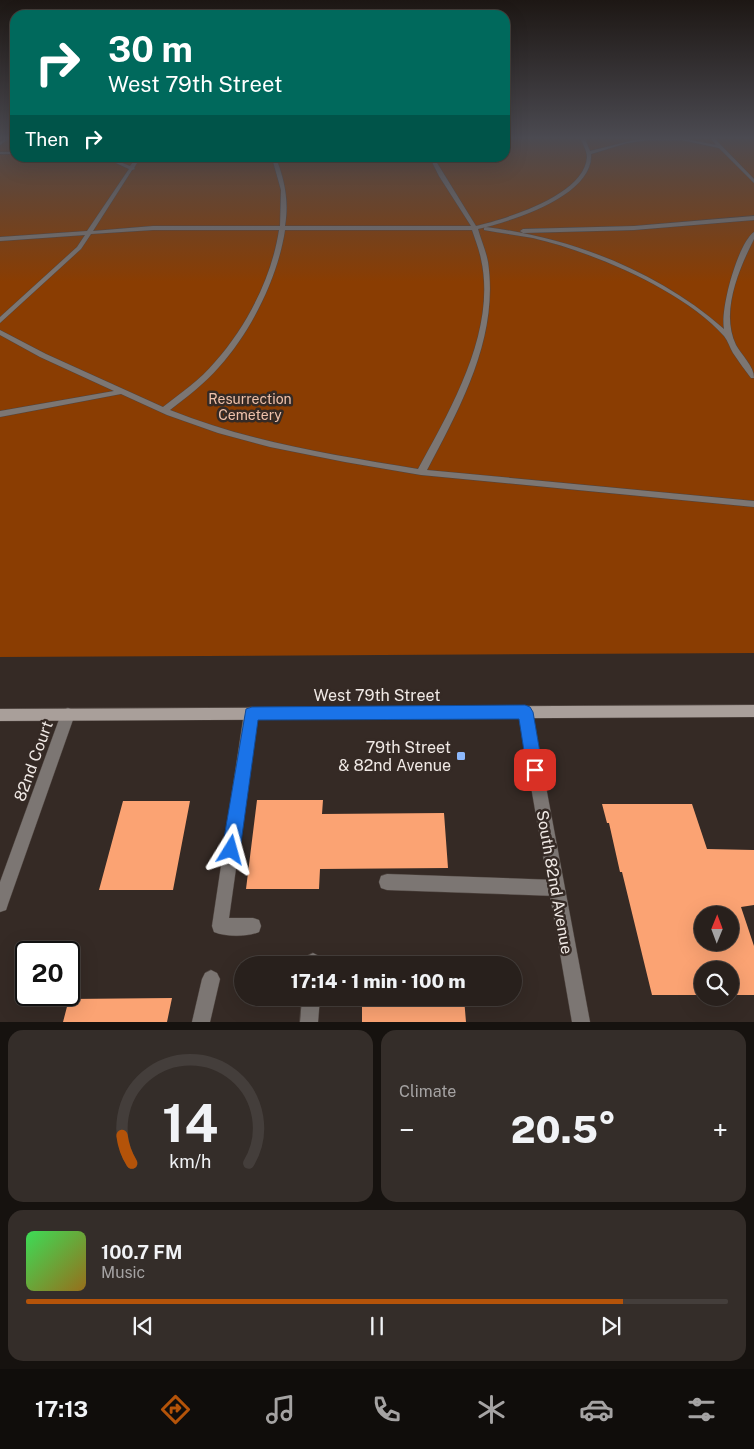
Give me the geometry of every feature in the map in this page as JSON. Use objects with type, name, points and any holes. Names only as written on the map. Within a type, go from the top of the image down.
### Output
[{"type":"main road","name":"West 79th Street","points":[[0,714],[754,711]]},
{"type":"street","points":[[0,321],[79,248],[120,187]]},
{"type":"street","points":[[164,410],[194,387],[218,364],[242,330],[266,285],[276,258],[282,227],[284,194],[282,187]]},
{"type":"street","points":[[421,472],[456,409],[482,332],[487,290],[484,260],[475,228],[450,187]]},
{"type":"street","points":[[475,228],[504,221],[562,194],[570,187]]},
{"type":"street","points":[[0,239],[90,231],[153,228],[475,228],[507,231],[634,228],[754,218]]},
{"type":"street","points":[[507,231],[578,250],[637,275],[675,294],[728,336],[742,361],[754,376]]},
{"type":"street","points":[[728,336],[727,303],[743,253],[754,234]]},
{"type":"street","points":[[0,332],[39,354],[164,410],[221,430],[280,446],[421,472],[754,504]]},
{"type":"street","points":[[0,414],[121,392]]},
{"type":"street","name":"South 82nd Avenue","points":[[525,712],[580,1022]]},
{"type":"street","points":[[252,713],[220,926],[253,926]]},
{"type":"street","name":"82nd Court","points":[[0,904],[68,714]]},
{"type":"street","points":[[387,882],[556,888]]},
{"type":"street","points":[[201,1022],[211,979]]},
{"type":"street","points":[[309,1022],[310,1006]]},
{"type":"green space","name":"Resurrection Cemetery","points":[[0,187],[754,187],[754,653],[0,657]]},
{"type":"building","points":[[257,800],[323,800],[322,814],[444,813],[448,868],[320,869],[319,889],[246,889]]},
{"type":"building","points":[[123,801],[190,801],[173,890],[99,890]]},
{"type":"building","points":[[602,804],[692,804],[707,849],[754,850],[754,905],[741,907],[754,946],[754,995],[739,995],[739,961],[694,961],[694,995],[652,995],[609,823],[607,823]]},
{"type":"building","points":[[172,998],[167,1022],[63,1022],[67,1006],[80,1006],[80,999]]},
{"type":"building","points":[[362,1006],[465,1006],[466,1022],[362,1022]]},
{"type":"place","name":"79th Street & 82nd Avenue","points":[[461,756]]},
{"type":"route","points":[[231,850],[252,713],[525,712],[535,770]]}]
